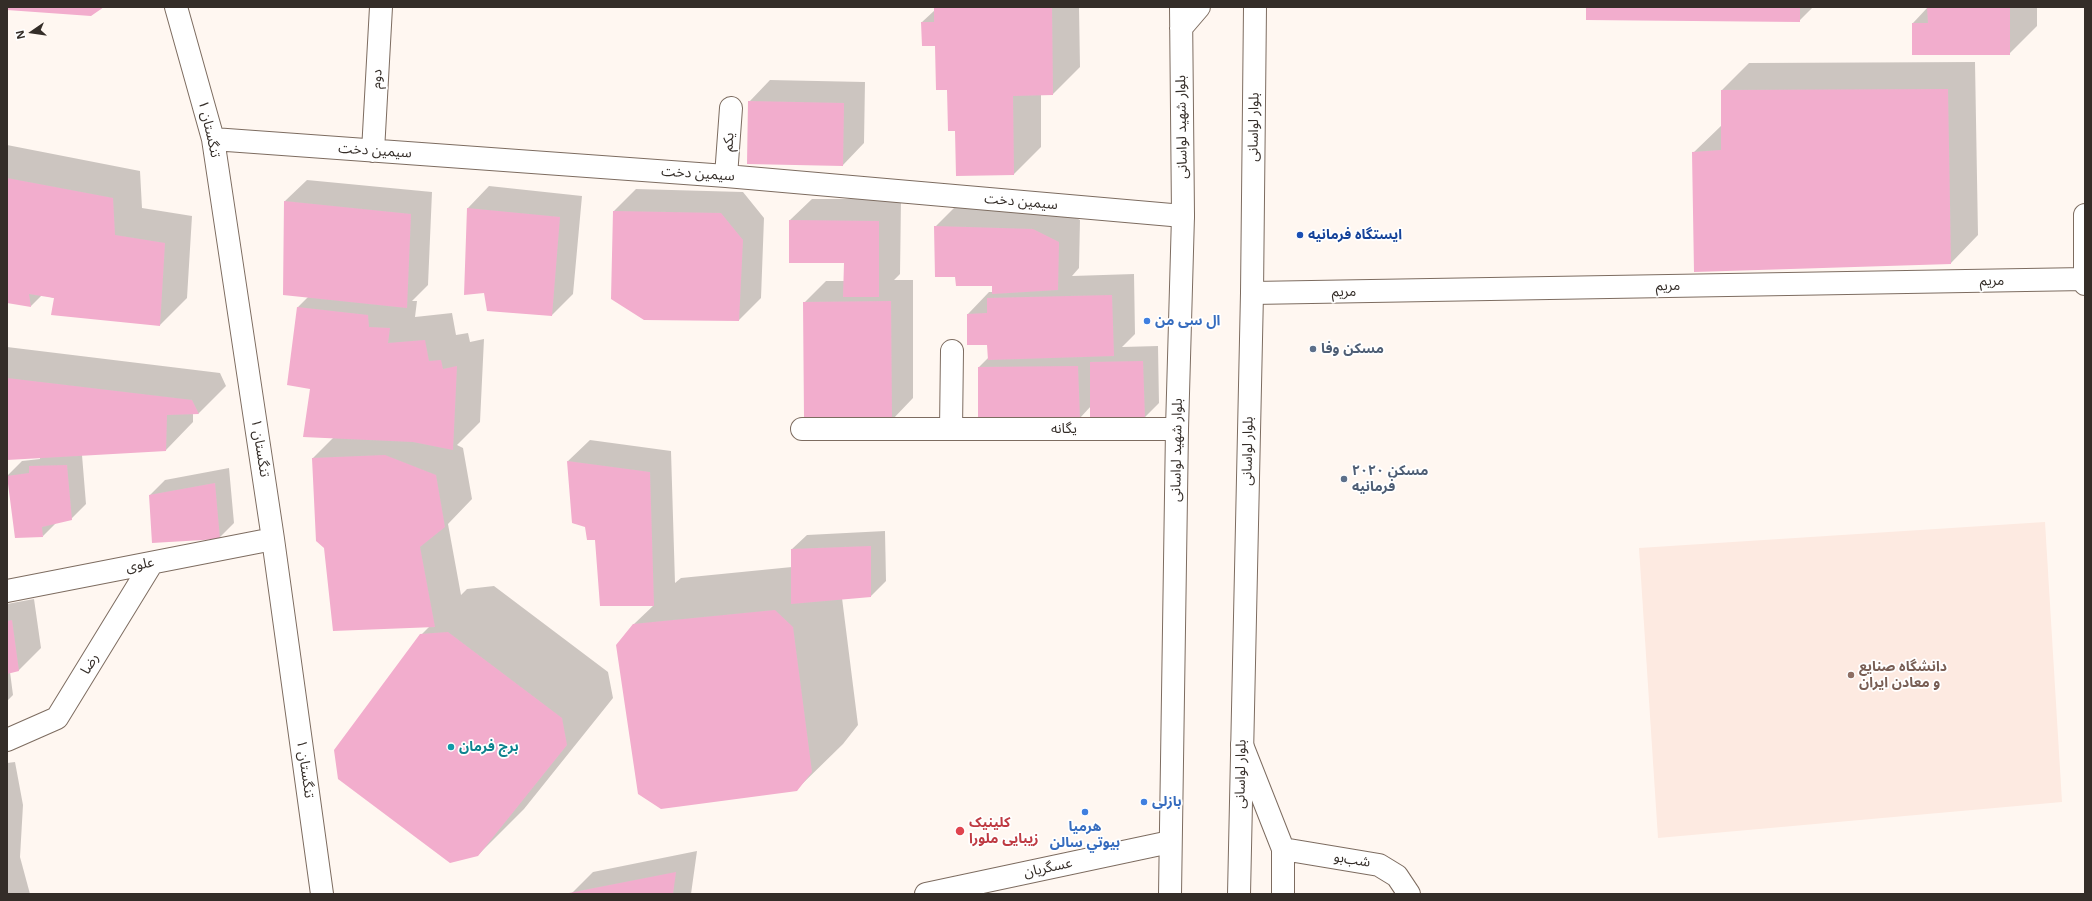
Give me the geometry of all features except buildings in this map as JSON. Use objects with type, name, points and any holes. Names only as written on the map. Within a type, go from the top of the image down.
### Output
[{"type":"street","name":"تنگستان ۱","points":[[176,7],[213,139],[274,539],[322,894]]},
{"type":"street","name":"دوم","points":[[373,151],[381,7]]},
{"type":"street","points":[[1181,17],[1199,7]]},
{"type":"street","points":[[1242,7],[1255,17]]},
{"type":"street","name":"بلوار شهید لواسانی","points":[[1170,894],[1177,429],[1183,216],[1181,17]]},
{"type":"street","name":"بلوار لواسانی","points":[[1239,894],[1252,293],[1255,17]]},
{"type":"street","name":"یکم","points":[[726,176],[732,108]]},
{"type":"street","name":"سیمین دخت","points":[[213,139],[726,176],[1183,216]]},
{"type":"street","points":[[2085,215],[2085,284]]},
{"type":"street","name":"مریم","points":[[1252,293],[2085,279]]},
{"type":"street","points":[[951,429],[952,351]]},
{"type":"street","name":"یگانه","points":[[802,429],[1177,429]]},
{"type":"street","name":"علوی","points":[[7,591],[274,539]]},
{"type":"street","name":"رضا","points":[[7,740],[57,718],[152,563]]},
{"type":"street","points":[[1242,743],[1283,849],[1283,894]]},
{"type":"street","name":"عسگریان","points":[[929,894],[1170,842]]},
{"type":"street","name":"شب‌بو","points":[[1283,849],[1379,864],[1397,876],[1409,894]]},
{"type":"shaded area","name":"دانشگاه صنایع و معادن ایران","points":[[2045,522],[2062,802],[1658,838],[1639,548]]},
{"type":"place","name":"ایستگاه فرمانیه","points":[[1300,235]]},
{"type":"place","name":"ال سی من","points":[[1147,321]]},
{"type":"place","name":"مسکن وفا","points":[[1313,349]]},
{"type":"place","name":"مسکن ۲۰۲۰ فرمانیه","points":[[1344,479]]},
{"type":"place","name":"دانشگاه صنایع و معادن ایران","points":[[1851,675]]},
{"type":"place","name":"برج فرمان","points":[[451,747]]},
{"type":"place","name":"بازلی","points":[[1144,802]]},
{"type":"place","name":"هرميا بيوتي سالن","points":[[1085,812]]},
{"type":"place","name":"کلینیک زیبایی ملورا","points":[[960,831]]}]
